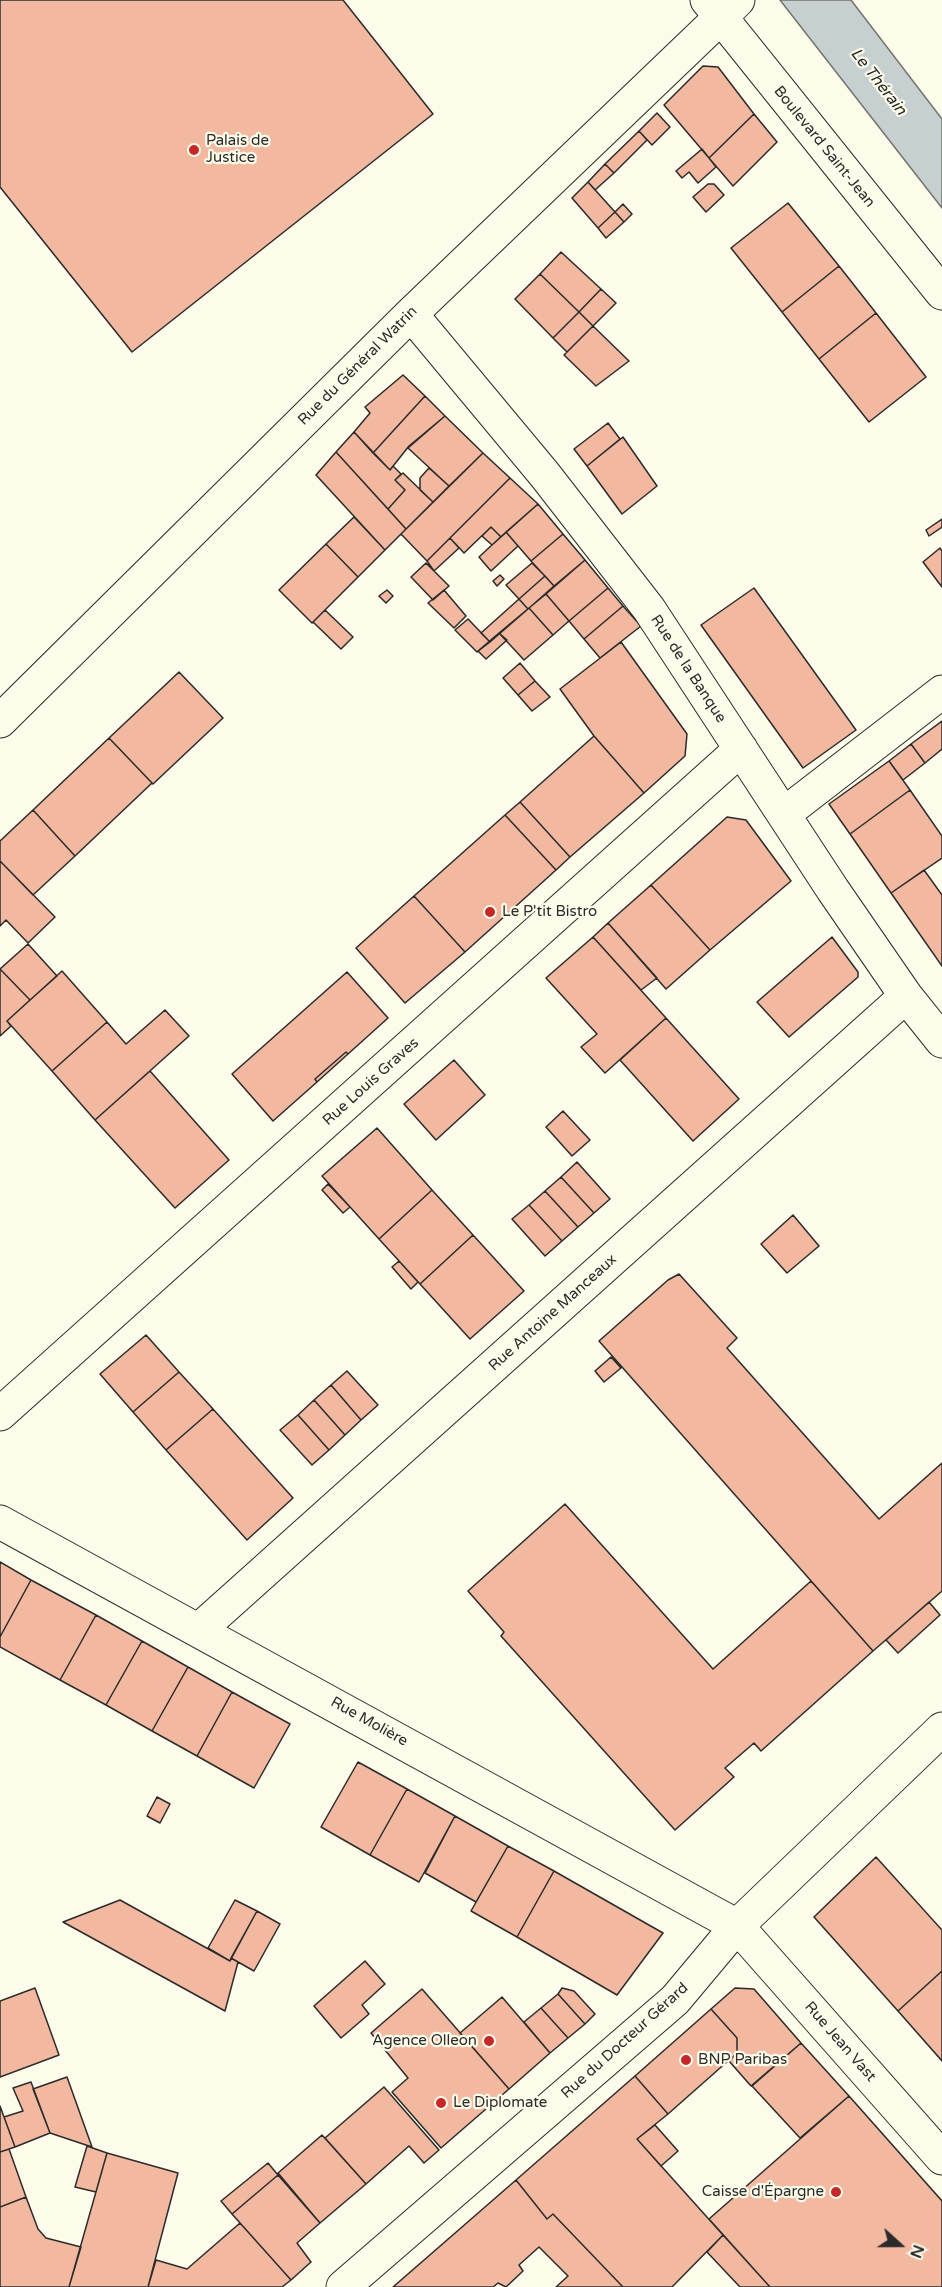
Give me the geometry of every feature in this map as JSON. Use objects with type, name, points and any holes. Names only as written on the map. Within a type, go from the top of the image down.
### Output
[{"type":"street","name":"Boulevard Saint-Jean","points":[[722,6],[942,293]]},
{"type":"street","name":"Rue du Général Watrin","points":[[0,721],[722,6]]},
{"type":"street","name":"Rue de la Banque","points":[[411,314],[590,531],[655,618],[906,996],[942,1041]]},
{"type":"street","points":[[784,814],[942,692]]},
{"type":"street","name":"Rue Louis Graves","points":[[0,1414],[741,749]]},
{"type":"street","name":"Rue Antoine Manceaux","points":[[200,1629],[906,996]]},
{"type":"street","name":"Rue Molière","points":[[0,1522],[200,1629],[737,1926]]},
{"type":"street","name":"Rue du Docteur Gérard","points":[[343,2287],[675,2000],[737,1926],[942,1729]]},
{"type":"street","name":"Rue Jean Vast","points":[[737,1926],[942,2158]]},
{"type":"water","name":"Le Thérain","points":[[780,0],[851,0],[942,119],[942,208]]},
{"type":"building","name":"Palais de Justice","points":[[0,0],[343,0],[433,114],[132,352],[0,187]]},
{"type":"building","points":[[703,66],[718,67],[754,114],[709,158],[664,105]]},
{"type":"building","points":[[657,113],[670,127],[652,145],[639,131]]},
{"type":"building","points":[[754,114],[777,142],[733,186],[709,158]]},
{"type":"building","points":[[639,131],[647,140],[614,173],[605,164]]},
{"type":"building","points":[[702,149],[716,167],[698,183],[689,172],[682,178],[676,171]]},
{"type":"building","points":[[605,164],[614,173],[595,190],[588,182]]},
{"type":"building","points":[[588,182],[615,212],[598,228],[572,198]]},
{"type":"building","points":[[708,184],[714,184],[724,195],[706,212],[693,197]]},
{"type":"building","points":[[788,203],[839,266],[782,312],[731,248]]},
{"type":"building","points":[[623,204],[632,214],[624,222],[615,212]]},
{"type":"building","points":[[615,212],[624,222],[606,238],[598,228]]},
{"type":"building","points":[[561,252],[601,289],[579,312],[540,274]]},
{"type":"building","points":[[839,266],[876,313],[819,359],[782,312]]},
{"type":"building","points":[[540,274],[579,312],[553,338],[515,299]]},
{"type":"building","points":[[601,289],[616,303],[593,326],[579,312]]},
{"type":"building","points":[[579,312],[593,326],[567,352],[553,338]]},
{"type":"building","points":[[876,313],[926,377],[869,422],[819,359]]},
{"type":"building","points":[[593,326],[629,361],[596,386],[564,355]]},
{"type":"building","points":[[403,375],[425,396],[373,453],[354,432],[370,413],[365,407]]},
{"type":"building","points":[[425,396],[445,416],[409,446],[390,470],[373,453]]},
{"type":"building","points":[[445,416],[483,453],[449,486],[408,448]]},
{"type":"building","points":[[608,423],[620,439],[587,466],[574,449]]},
{"type":"building","points":[[354,432],[390,470],[393,466],[401,474],[395,480],[405,490],[388,509],[336,452]]},
{"type":"building","points":[[623,437],[657,486],[622,514],[587,466]]},
{"type":"building","points":[[336,452],[406,529],[385,550],[316,475]]},
{"type":"building","points":[[483,453],[510,478],[427,561],[401,534]]},
{"type":"building","points":[[429,468],[449,486],[433,502],[420,490],[420,478]]},
{"type":"building","points":[[403,473],[433,502],[406,529],[388,509],[405,490],[395,480]]},
{"type":"building","points":[[510,478],[538,504],[501,537],[491,527],[464,553],[450,538]]},
{"type":"building","points":[[538,504],[563,534],[531,561],[506,532]]},
{"type":"building","points":[[354,517],[385,550],[358,577],[326,544]]},
{"type":"building","points":[[942,519],[942,527],[929,536],[926,530]]},
{"type":"building","points":[[491,527],[501,537],[492,545],[482,536]]},
{"type":"building","points":[[506,532],[518,546],[491,571],[479,557]]},
{"type":"building","points":[[563,534],[585,560],[554,586],[531,561]]},
{"type":"building","points":[[450,538],[459,548],[434,571],[427,561]]},
{"type":"building","points":[[326,544],[358,577],[312,623],[279,590]]},
{"type":"building","points":[[940,548],[942,551],[942,587],[923,562]]},
{"type":"building","points":[[585,560],[608,588],[569,621],[546,594]]},
{"type":"building","points":[[426,563],[449,586],[433,600],[411,577]]},
{"type":"building","points":[[532,563],[545,576],[519,599],[506,585]]},
{"type":"building","points":[[500,575],[504,579],[497,586],[493,581]]},
{"type":"building","points":[[545,576],[554,586],[528,609],[519,599]]},
{"type":"building","points":[[608,588],[623,606],[584,639],[569,621]]},
{"type":"building","points":[[754,588],[856,730],[803,768],[701,625]]},
{"type":"building","points":[[387,590],[393,596],[386,603],[379,596]]},
{"type":"building","points":[[444,590],[466,616],[454,628],[428,603]]},
{"type":"building","points":[[546,594],[569,621],[553,635],[529,608]]},
{"type":"building","points":[[519,599],[528,609],[490,642],[481,633]]},
{"type":"building","points":[[623,606],[641,626],[600,658],[584,639]]},
{"type":"building","points":[[529,608],[553,635],[524,660],[499,633]]},
{"type":"building","points":[[325,610],[353,637],[341,649],[313,622]]},
{"type":"building","points":[[468,619],[490,642],[477,652],[455,630]]},
{"type":"building","points":[[499,633],[507,640],[486,659],[478,651]]},
{"type":"building","points":[[621,642],[687,734],[685,756],[644,793],[594,736],[560,689]]},
{"type":"building","points":[[520,663],[535,681],[518,695],[503,678]]},
{"type":"building","points":[[179,672],[223,718],[153,784],[109,738]]},
{"type":"building","points":[[535,681],[550,697],[532,711],[518,695]]},
{"type":"building","points":[[942,721],[942,749],[925,763],[911,744]]},
{"type":"building","points":[[594,736],[644,793],[570,857],[520,802]]},
{"type":"building","points":[[109,738],[152,783],[75,856],[33,810]]},
{"type":"building","points":[[911,744],[925,763],[903,780],[889,761]]},
{"type":"building","points":[[889,761],[910,790],[850,834],[829,804]]},
{"type":"building","points":[[910,790],[942,836],[942,858],[891,893],[850,834]]},
{"type":"building","points":[[520,802],[570,857],[556,870],[505,815]]},
{"type":"building","points":[[33,810],[75,856],[33,895],[0,861],[0,841]]},
{"type":"building","points":[[505,815],[556,870],[465,952],[414,896]]},
{"type":"building","points":[[727,817],[746,820],[791,881],[710,950],[651,885]]},
{"type":"building","points":[[0,861],[55,917],[28,943],[6,920],[0,926]]},
{"type":"building","points":[[924,870],[942,895],[942,966],[891,893]]},
{"type":"building","points":[[651,885],[710,950],[666,989],[608,923]]},
{"type":"building","points":[[414,896],[465,952],[405,1003],[356,948]]},
{"type":"building","points":[[608,923],[657,978],[641,990],[593,937]]},
{"type":"building","points":[[593,937],[666,1018],[605,1073],[581,1047],[597,1034],[546,978]]},
{"type":"building","points":[[832,937],[858,972],[858,977],[789,1037],[757,1002]]},
{"type":"building","points":[[28,944],[57,976],[30,1000],[0,969]]},
{"type":"building","points":[[0,969],[30,1000],[7,1021],[11,1026],[0,1036]]},
{"type":"building","points":[[62,971],[107,1022],[52,1071],[7,1021]]},
{"type":"building","points":[[347,972],[388,1018],[348,1054],[346,1052],[315,1079],[317,1082],[273,1121],[232,1074]]},
{"type":"building","points":[[165,1010],[189,1036],[95,1120],[52,1071],[107,1022],[126,1044]]},
{"type":"building","points":[[666,1018],[739,1099],[693,1141],[620,1060]]},
{"type":"building","points":[[346,1052],[348,1054],[317,1082],[315,1079]]},
{"type":"building","points":[[454,1060],[485,1095],[436,1140],[404,1104]]},
{"type":"building","points":[[150,1071],[229,1160],[175,1208],[95,1120]]},
{"type":"building","points":[[563,1111],[590,1140],[572,1156],[546,1127]]},
{"type":"building","points":[[377,1128],[432,1190],[379,1239],[322,1176]]},
{"type":"building","points":[[577,1162],[610,1199],[594,1213],[561,1177]]},
{"type":"building","points":[[561,1177],[594,1213],[578,1227],[545,1191]]},
{"type":"building","points":[[328,1184],[350,1207],[343,1213],[322,1190]]},
{"type":"building","points":[[432,1190],[473,1235],[420,1284],[379,1239]]},
{"type":"building","points":[[545,1191],[578,1227],[562,1241],[529,1205]]},
{"type":"building","points":[[529,1205],[562,1241],[545,1256],[512,1219]]},
{"type":"building","points":[[793,1215],[819,1246],[787,1273],[761,1244]]},
{"type":"building","points":[[473,1235],[524,1291],[470,1339],[420,1284]]},
{"type":"building","points":[[399,1261],[418,1282],[411,1289],[392,1267]]},
{"type":"building","points":[[679,1274],[737,1338],[727,1348],[879,1519],[942,1463],[942,1591],[873,1651],[599,1341],[668,1280]]},
{"type":"building","points":[[146,1335],[179,1372],[133,1412],[100,1374]]},
{"type":"building","points":[[611,1357],[621,1368],[604,1382],[595,1371]]},
{"type":"building","points":[[347,1371],[378,1405],[361,1420],[331,1385]]},
{"type":"building","points":[[179,1372],[213,1409],[166,1450],[133,1412]]},
{"type":"building","points":[[331,1385],[361,1420],[345,1435],[314,1400]]},
{"type":"building","points":[[314,1400],[345,1435],[329,1450],[298,1415]]},
{"type":"building","points":[[213,1409],[293,1498],[247,1540],[166,1450]]},
{"type":"building","points":[[298,1415],[329,1450],[312,1465],[280,1430]]},
{"type":"building","points":[[565,1504],[713,1669],[811,1581],[873,1651],[761,1751],[754,1743],[725,1768],[734,1777],[675,1830],[501,1636],[504,1632],[468,1591]]},
{"type":"building","points":[[0,1562],[31,1580],[0,1637]]},
{"type":"building","points":[[31,1580],[96,1615],[60,1680],[0,1647],[0,1637]]},
{"type":"building","points":[[929,1602],[940,1615],[898,1653],[886,1640]]},
{"type":"building","points":[[96,1615],[142,1641],[106,1705],[60,1680]]},
{"type":"building","points":[[142,1641],[188,1667],[152,1731],[106,1705]]},
{"type":"building","points":[[188,1667],[232,1692],[197,1756],[152,1731]]},
{"type":"building","points":[[232,1692],[290,1724],[254,1788],[197,1756]]},
{"type":"building","points":[[358,1762],[407,1789],[370,1855],[321,1827]]},
{"type":"building","points":[[407,1789],[455,1816],[419,1882],[370,1855]]},
{"type":"building","points":[[157,1797],[170,1804],[160,1823],[147,1816]]},
{"type":"building","points":[[455,1816],[508,1846],[476,1902],[425,1873]]},
{"type":"building","points":[[508,1846],[554,1871],[517,1937],[471,1911]]},
{"type":"building","points":[[876,1857],[942,1930],[942,1971],[898,2011],[814,1917]]},
{"type":"building","points":[[554,1871],[663,1933],[617,1995],[517,1937]]},
{"type":"building","points":[[120,1900],[230,1961],[231,1958],[238,1962],[225,2011],[63,1922]]},
{"type":"building","points":[[235,1900],[257,1911],[230,1961],[208,1948]]},
{"type":"building","points":[[257,1911],[280,1924],[254,1971],[231,1958]]},
{"type":"building","points":[[365,1961],[385,1984],[362,2005],[369,2014],[341,2038],[314,2006]]},
{"type":"building","points":[[942,1971],[942,2061],[898,2011]]},
{"type":"building","points":[[35,1988],[59,2055],[0,2077],[0,2001]]},
{"type":"building","points":[[562,1988],[574,1991],[595,2014],[585,2024],[558,1994]]},
{"type":"building","points":[[735,1988],[754,1989],[801,2043],[751,2086],[729,2061],[737,2053],[737,2038],[711,2009]]},
{"type":"building","points":[[422,1989],[509,2089],[441,2148],[392,2092],[408,2078],[371,2033]]},
{"type":"building","points":[[558,1994],[585,2024],[568,2038],[541,2008]]},
{"type":"building","points":[[502,1997],[550,2053],[509,2089],[460,2033]]},
{"type":"building","points":[[541,2008],[568,2038],[550,2053],[524,2022]]},
{"type":"building","points":[[711,2009],[737,2038],[737,2053],[668,2114],[635,2076]]},
{"type":"building","points":[[801,2043],[849,2096],[800,2138],[752,2086]]},
{"type":"building","points":[[635,2076],[668,2114],[637,2139],[723,2235],[672,2287],[623,2287],[553,2214],[547,2219],[516,2180]]},
{"type":"building","points":[[67,2077],[92,2147],[50,2133],[33,2089]]},
{"type":"building","points":[[31,2082],[50,2133],[15,2147],[4,2117],[23,2111],[13,2088]]},
{"type":"building","points":[[384,2087],[439,2150],[424,2163],[409,2146],[366,2184],[325,2138]]},
{"type":"building","name":"Caisse d'Épargne","points":[[849,2096],[942,2201],[942,2287],[770,2287],[709,2219]]},
{"type":"building","points":[[0,2106],[15,2147],[0,2152]]},
{"type":"building","points":[[655,2125],[678,2151],[661,2166],[637,2139]]},
{"type":"building","points":[[322,2135],[366,2184],[320,2223],[278,2173]]},
{"type":"building","points":[[87,2146],[107,2153],[96,2192],[75,2187]]},
{"type":"building","points":[[9,2149],[26,2197],[0,2207],[0,2152]]},
{"type":"building","points":[[107,2153],[178,2173],[148,2287],[69,2287]]},
{"type":"building","points":[[268,2163],[278,2175],[232,2214],[221,2201]]},
{"type":"building","points":[[278,2175],[320,2223],[297,2243],[311,2262],[291,2280],[232,2214]]},
{"type":"building","points":[[516,2180],[547,2219],[553,2214],[623,2287],[556,2287],[568,2276],[539,2247],[519,2265],[523,2271],[506,2287],[498,2283],[493,2287],[393,2287]]},
{"type":"building","points":[[26,2197],[38,2229],[46,2238],[81,2247],[69,2287],[0,2287],[0,2207]]},
{"type":"building","points":[[240,2223],[291,2280],[282,2287],[148,2287],[156,2260],[187,2269]]},
{"type":"building","points":[[723,2235],[770,2287],[740,2287],[707,2252]]},
{"type":"place","name":"Palais de Justice","points":[[194,150]]},
{"type":"place","name":"Le P'tit Bistro","points":[[490,912]]},
{"type":"place","name":"Agence Olleon","points":[[489,2041]]},
{"type":"place","name":"BNP Paribas","points":[[686,2060]]},
{"type":"place","name":"Le Diplomate","points":[[441,2103]]},
{"type":"place","name":"Caisse d'Épargne","points":[[836,2192]]}]
